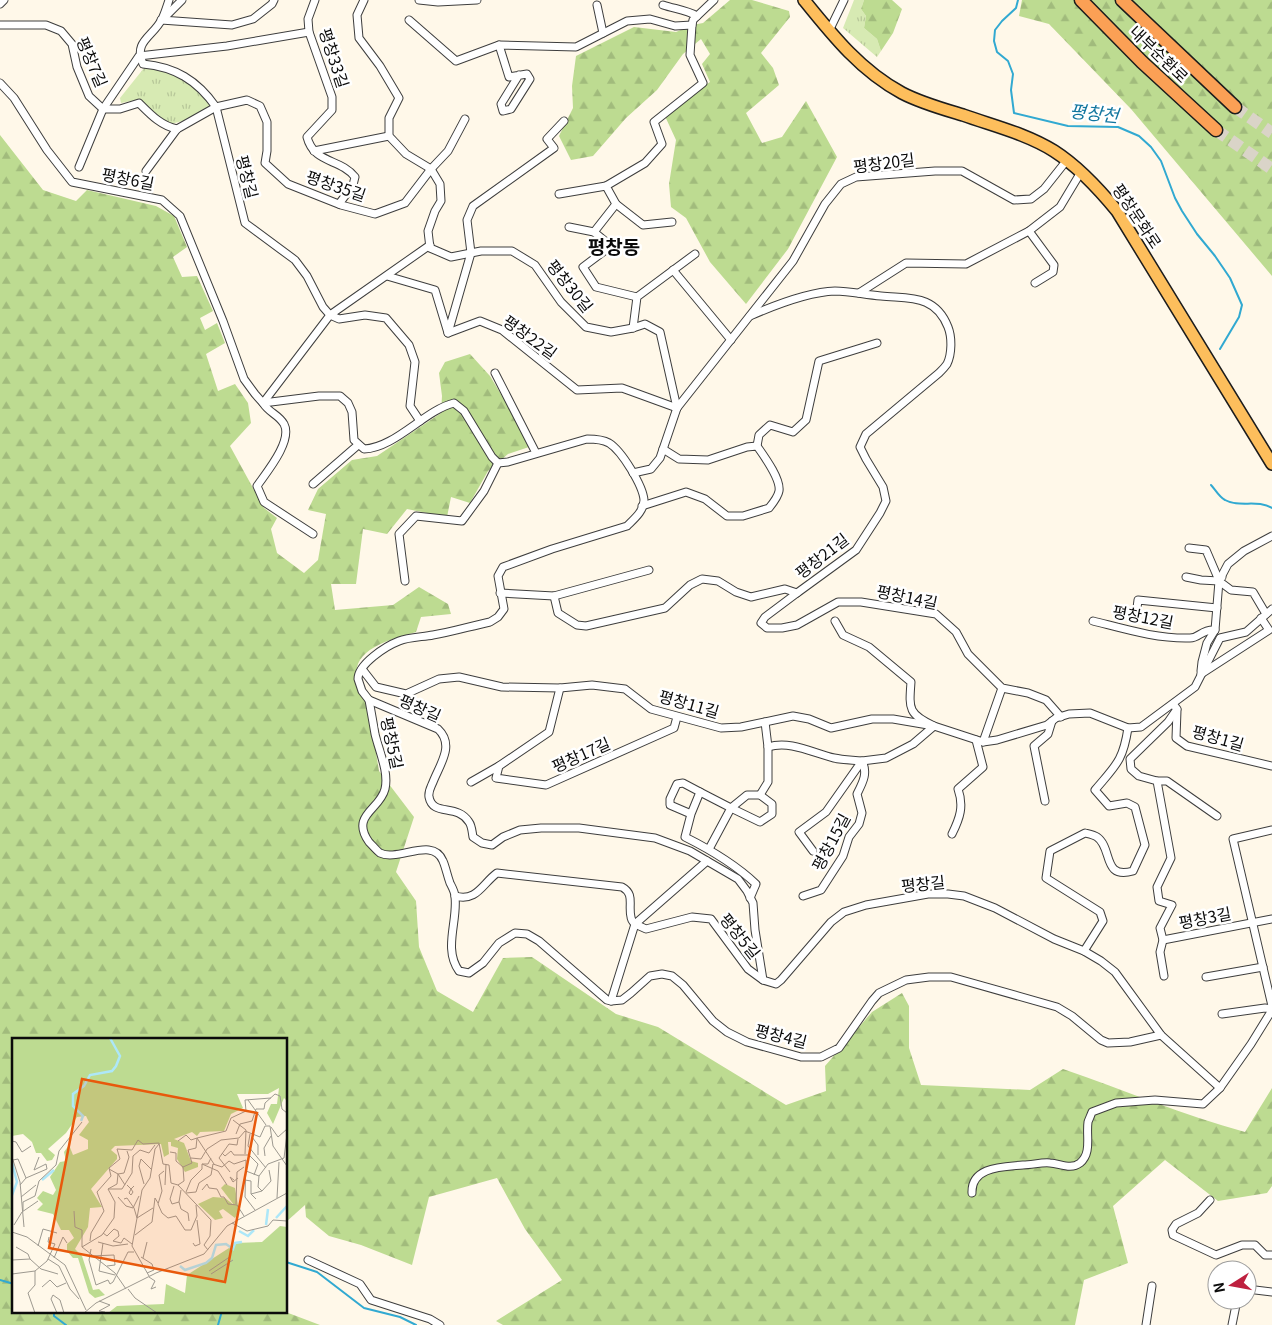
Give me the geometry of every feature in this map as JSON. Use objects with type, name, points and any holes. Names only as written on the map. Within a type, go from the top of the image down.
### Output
[{"type":"highway","name":"내부순환로","points":[[1081,0],[1142,62],[1216,130]]},
{"type":"highway","name":"내부순환로","points":[[1122,0],[1235,107]]},
{"type":"main road","name":"평창문화로","points":[[804,0],[829,31],[859,63],[900,92],[929,104],[1027,137],[1067,160],[1098,188],[1117,211],[1272,464]]},
{"type":"street","points":[[0,4],[4,0]]},
{"type":"street","points":[[162,20],[169,0]]},
{"type":"street","points":[[79,167],[103,109],[139,56],[140,47],[162,20],[182,0]]},
{"type":"street","points":[[162,20],[232,25],[253,20],[272,4],[274,0]]},
{"type":"street","name":"평창33길","points":[[314,151],[309,146],[307,137],[332,110],[332,97],[309,32],[308,19],[315,0]]},
{"type":"street","points":[[263,403],[330,316],[430,245],[428,231],[435,211],[441,201],[440,184],[431,169],[406,154],[389,136],[389,118],[399,98],[380,66],[359,38],[357,16],[364,0]]},
{"type":"street","points":[[419,0],[477,0]]},
{"type":"street","points":[[559,194],[606,186],[645,163],[662,144],[654,122],[703,83],[690,55],[692,25],[693,20],[714,0]]},
{"type":"street","points":[[829,31],[844,0]]},
{"type":"street","points":[[598,5],[603,33]]},
{"type":"street","points":[[663,5],[679,11],[686,10],[697,16]]},
{"type":"street","points":[[409,20],[456,61],[499,46],[576,47],[627,20],[650,19],[675,26],[692,25]]},
{"type":"street","name":"평창7길","points":[[0,25],[46,25],[61,31],[72,44],[77,67],[89,96],[103,109],[120,109],[139,102],[152,116],[169,127],[177,129]]},
{"type":"street","points":[[139,56],[227,46],[309,32]]},
{"type":"street","points":[[499,46],[509,77],[519,75],[528,74],[530,79],[511,109],[503,111],[500,104],[519,75]]},
{"type":"street","name":"평창길","points":[[139,56],[142,64],[160,65],[180,73],[208,95],[216,107],[245,223],[295,260],[307,276],[323,307],[330,316]]},
{"type":"street","name":"평창6길","points":[[0,83],[14,98],[47,150],[72,182],[162,200],[180,216],[244,379],[267,411],[277,415],[285,426],[286,442],[256,486],[264,502],[313,534]]},
{"type":"street","name":"평창35길","points":[[216,107],[247,100],[260,106],[267,122],[265,163],[288,184],[339,204],[375,214],[405,203],[431,169],[448,151],[465,119]]},
{"type":"street","points":[[146,171],[177,129],[216,107]]},
{"type":"street","points":[[448,333],[471,253],[467,220],[474,206],[554,148],[547,139],[564,121]]},
{"type":"street","points":[[314,151],[389,136]]},
{"type":"street","points":[[314,151],[317,155],[349,170],[355,176],[353,185],[339,204]]},
{"type":"street","name":"평창20길","points":[[633,473],[651,469],[660,458],[677,408],[793,261],[825,204],[841,184],[856,177],[935,171],[962,171],[1014,200],[1031,199],[1044,190],[1067,160]]},
{"type":"street","points":[[859,292],[906,263],[966,264],[1029,231],[1060,207],[1081,172]]},
{"type":"street","points":[[606,186],[616,204],[643,226],[672,222]]},
{"type":"street","points":[[594,232],[616,204]]},
{"type":"street","points":[[570,227],[594,232],[611,246],[584,268],[596,287],[637,297]]},
{"type":"street","points":[[1029,231],[1054,265],[1052,272],[1035,283]]},
{"type":"street","name":"평창30길","points":[[430,245],[430,248],[451,257],[481,251],[512,251],[535,265],[561,302],[586,327],[611,332],[645,324],[660,332],[677,408]]},
{"type":"street","points":[[633,328],[637,297],[695,254]]},
{"type":"street","points":[[673,270],[731,340]]},
{"type":"street","points":[[387,276],[435,290],[448,333]]},
{"type":"street","name":"평창21길","points":[[554,596],[558,613],[577,625],[586,626],[665,608],[690,585],[702,580],[718,581],[736,592],[751,598],[785,589],[797,593],[856,550],[886,501],[883,487],[860,447],[866,434],[939,373],[947,364],[950,352],[950,333],[944,318],[937,309],[926,302],[912,297],[834,291],[776,305],[750,316]]},
{"type":"street","points":[[330,316],[339,319],[365,315],[386,318],[409,345],[414,362],[410,406],[420,421]]},
{"type":"street","name":"평창22길","points":[[448,333],[480,321],[502,330],[577,390],[622,388],[677,408]]},
{"type":"street","points":[[642,506],[686,492],[705,499],[727,516],[743,516],[769,508],[780,489],[769,463],[757,446],[759,434],[770,425],[793,432],[806,420],[820,362],[877,343]]},
{"type":"street","points":[[495,373],[536,453]]},
{"type":"street","points":[[263,403],[319,396],[340,396],[348,403],[352,412],[354,440],[364,449],[371,449],[400,435],[445,405],[454,403],[464,411],[492,457],[498,463]]},
{"type":"street","points":[[369,700],[360,686],[358,675],[372,658],[384,649],[401,640],[434,635],[490,622],[498,617],[504,609],[498,576],[503,567],[552,548],[627,526],[636,518],[644,501],[633,473],[622,457],[610,444],[598,439],[586,439],[508,462],[498,463]]},
{"type":"street","points":[[313,484],[358,445]]},
{"type":"street","points":[[663,449],[679,459],[708,460],[747,447],[757,446]]},
{"type":"street","points":[[405,581],[399,534],[416,516],[462,521],[484,491],[498,463]]},
{"type":"street","points":[[1201,674],[1207,643],[1215,630],[1221,579],[1228,564],[1272,536]]},
{"type":"street","points":[[1189,548],[1206,550],[1218,578],[1231,590],[1253,592],[1267,614],[1269,630],[1201,674]]},
{"type":"street","points":[[500,593],[554,596],[650,570]]},
{"type":"street","points":[[1186,578],[1201,580],[1221,579]]},
{"type":"street","name":"평창14길","points":[[797,593],[765,617],[761,624],[767,628],[797,625],[838,602],[861,602],[936,614],[956,632],[968,654],[1002,688]]},
{"type":"street","name":"평창12길","points":[[1136,616],[1138,600],[1217,608]]},
{"type":"street","points":[[979,741],[1047,725],[1069,714],[1090,714],[1128,728],[1141,727],[1175,706],[1195,687],[1220,638],[1246,632],[1267,614]]},
{"type":"street","name":"평창11길","points":[[835,621],[844,634],[869,647],[911,682],[910,705],[918,719],[979,741]]},
{"type":"street","name":"평창12길","points":[[1094,621],[1160,637],[1193,638],[1206,630],[1215,630]]},
{"type":"street","name":"평창11길","points":[[362,669],[376,687],[406,694],[438,679],[459,678],[502,687],[560,688],[592,685],[625,689],[650,709],[721,728],[793,716],[808,719],[831,728],[879,719],[892,719],[934,726]]},
{"type":"street","name":"평창17길","points":[[471,782],[499,766],[549,732],[560,688]]},
{"type":"street","points":[[952,834],[961,816],[962,799],[958,789],[983,767],[979,741],[1002,688],[1028,693],[1046,700],[1060,717]]},
{"type":"street","name":"평창길","points":[[369,700],[438,729],[442,733],[445,738],[446,749],[429,792],[431,802],[438,809],[460,812],[470,823],[473,837],[482,843],[492,845],[503,837],[520,830],[541,828],[579,828],[655,838],[690,851],[738,879],[753,903],[756,939],[763,980],[776,984],[781,980],[831,922],[844,912],[866,905],[928,894],[964,896],[995,908],[1054,939],[1084,951],[1115,972],[1162,1035],[1220,1088]]},
{"type":"street","name":"평창5길","points":[[369,700],[385,774],[386,788],[384,794],[364,818],[363,827],[369,842],[381,853],[393,854],[425,849],[436,851],[443,859],[455,896],[451,947],[453,963],[459,971],[469,973],[483,963],[499,943],[515,933],[526,934],[539,941],[606,1000],[611,1001]]},
{"type":"street","points":[[1175,706],[1168,722],[1130,759],[1131,769],[1139,776],[1157,781],[1167,781],[1217,816]]},
{"type":"street","name":"평창1길","points":[[1175,706],[1176,738],[1187,746],[1272,766]]},
{"type":"street","name":"평창17길","points":[[499,766],[496,778],[546,785],[674,728],[677,717]]},
{"type":"street","points":[[1044,801],[1034,746],[1048,734],[1052,721]]},
{"type":"street","points":[[760,795],[768,782],[768,747],[765,722]]},
{"type":"street","points":[[768,747],[778,744],[836,758],[862,760],[886,758],[913,744],[934,726]]},
{"type":"street","points":[[1084,951],[1104,921],[1100,912],[1046,878],[1050,851],[1085,833],[1096,837],[1104,844],[1110,866],[1126,873],[1132,871],[1145,845],[1135,808],[1127,803],[1109,806],[1095,790],[1119,761],[1125,747],[1128,728]]},
{"type":"street","name":"평창15길","points":[[813,850],[799,832],[826,812],[862,760]]},
{"type":"street","name":"평창15길","points":[[803,896],[821,890],[843,856],[849,837],[859,824],[862,813],[857,794],[865,780],[865,767],[862,760]]},
{"type":"street","points":[[1157,781],[1171,858],[1156,887],[1159,900],[1172,906],[1160,928],[1163,940],[1160,952],[1164,976]]},
{"type":"street","points":[[691,814],[670,805],[670,799],[677,784],[683,783],[730,808],[760,822],[772,814],[772,804],[760,795],[747,795],[730,808],[709,849]]},
{"type":"street","points":[[700,792],[691,814],[685,837],[741,869],[756,884],[750,898]]},
{"type":"street","name":"평창3길","points":[[1272,832],[1233,839],[1272,1008]]},
{"type":"street","points":[[611,1001],[635,924],[707,861]]},
{"type":"street","points":[[455,896],[466,898],[477,893],[497,873],[622,887],[627,890],[631,898],[631,916],[635,924]]},
{"type":"street","name":"평창5길","points":[[635,924],[646,929],[655,925],[692,917],[712,919],[748,969],[763,980]]},
{"type":"street","name":"평창3길","points":[[1163,940],[1272,919]]},
{"type":"street","points":[[1206,977],[1263,967]]},
{"type":"street","name":"평창4길","points":[[611,1001],[622,1000],[650,976],[662,974],[672,976],[683,984],[713,1021],[727,1032],[747,1042],[801,1057],[821,1057],[838,1048],[879,993],[906,980],[951,977],[1057,1007],[1072,1016],[1101,1040],[1108,1043],[1130,1042],[1162,1035]]},
{"type":"street","points":[[1222,1014],[1272,1008]]},
{"type":"street","points":[[972,1193],[972,1186],[983,1172],[998,1167],[1050,1163],[1074,1166],[1081,1162],[1087,1153],[1088,1121],[1092,1112],[1108,1105],[1154,1100],[1203,1104],[1220,1088],[1251,1044],[1272,1008]]},
{"type":"street","points":[[1210,1200],[1198,1213],[1176,1224],[1172,1230],[1173,1235],[1216,1254],[1242,1246],[1255,1245],[1265,1255],[1272,1255]]},
{"type":"street","points":[[308,1260],[360,1284],[371,1300],[440,1325]]},
{"type":"street","points":[[1146,1325],[1152,1286]]},
{"type":"street","points":[[1257,1290],[1272,1292]]},
{"type":"street","points":[[1232,1325],[1235,1310]]},
{"type":"green space","points":[[730,0],[752,0],[789,11],[790,17],[761,53],[773,68],[779,85],[746,113],[762,143],[782,137],[806,101],[837,157],[788,249],[746,304],[710,262],[686,218],[671,207],[669,184],[676,140],[664,114],[710,82],[702,64],[710,54],[701,39],[683,54],[657,90],[626,118],[593,156],[571,160],[559,136],[573,108],[572,86],[576,56],[634,27],[676,32],[692,25],[703,23]]},
{"type":"green space","points":[[854,0],[864,0],[861,9],[866,16],[864,28],[877,39],[881,51],[877,57],[843,28]]},
{"type":"green space","points":[[864,0],[892,0],[902,9],[893,33],[881,51],[877,39],[864,28],[866,16],[861,9]]},
{"type":"green space","points":[[1022,0],[1272,0],[1272,276],[1131,109],[1049,24],[1019,16]]},
{"type":"green space","points":[[144,68],[164,70],[177,75],[202,94],[211,105],[186,120],[171,124],[153,112],[140,99],[121,103],[120,98]]},
{"type":"green space","points":[[0,135],[43,190],[76,201],[87,190],[156,206],[174,216],[187,247],[173,257],[182,277],[197,276],[213,311],[200,318],[205,330],[217,323],[225,343],[206,354],[218,391],[235,384],[248,403],[251,423],[230,446],[264,508],[277,518],[271,529],[277,553],[304,573],[318,560],[326,514],[308,510],[318,489],[352,460],[377,456],[441,413],[442,396],[439,373],[445,362],[470,354],[490,376],[532,446],[508,454],[488,471],[470,503],[451,497],[447,517],[407,509],[387,534],[363,529],[356,584],[331,584],[335,610],[393,605],[419,587],[448,604],[451,614],[421,617],[416,632],[375,647],[366,653],[360,661],[357,670],[358,681],[367,698],[379,771],[414,817],[396,872],[416,901],[419,947],[437,991],[473,1012],[503,958],[532,957],[616,1014],[658,1027],[786,1105],[826,1091],[825,1066],[872,1012],[902,993],[909,1006],[909,1048],[921,1085],[1030,1090],[1063,1069],[1176,1110],[1245,1132],[1272,1088],[1272,1186],[1267,1193],[1218,1201],[1165,1160],[1113,1206],[1128,1263],[1084,1280],[1075,1325],[503,1325],[496,1321],[562,1280],[525,1229],[497,1178],[429,1197],[412,1265],[361,1245],[329,1236],[306,1217],[305,1205],[288,1220],[288,1038],[12,1038],[12,1312],[286,1312],[320,1325],[0,1325]]},
{"type":"waterway","name":"평창천","points":[[1018,0],[1016,8],[995,30],[994,41],[997,52],[1008,61],[1013,74],[1011,90],[1014,113],[1068,126],[1118,127],[1139,136],[1151,147],[1161,161],[1182,211],[1230,278],[1242,305],[1239,317],[1220,349]]},
{"type":"waterway","points":[[1211,485],[1221,497],[1230,502],[1261,504],[1272,508]]},
{"type":"waterway","points":[[288,1263],[317,1272],[364,1308],[400,1317],[416,1325]]},
{"type":"waterway","points":[[0,1280],[12,1283]]},
{"type":"waterway","points":[[54,1312],[54,1316],[66,1325]]},
{"type":"waterway","points":[[218,1325],[222,1312]]},
{"type":"tunnel","points":[[1235,107],[1272,133]]},
{"type":"tunnel","points":[[1216,130],[1272,169]]},
{"type":"district","name":"평창동","points":[[614,247]]}]
